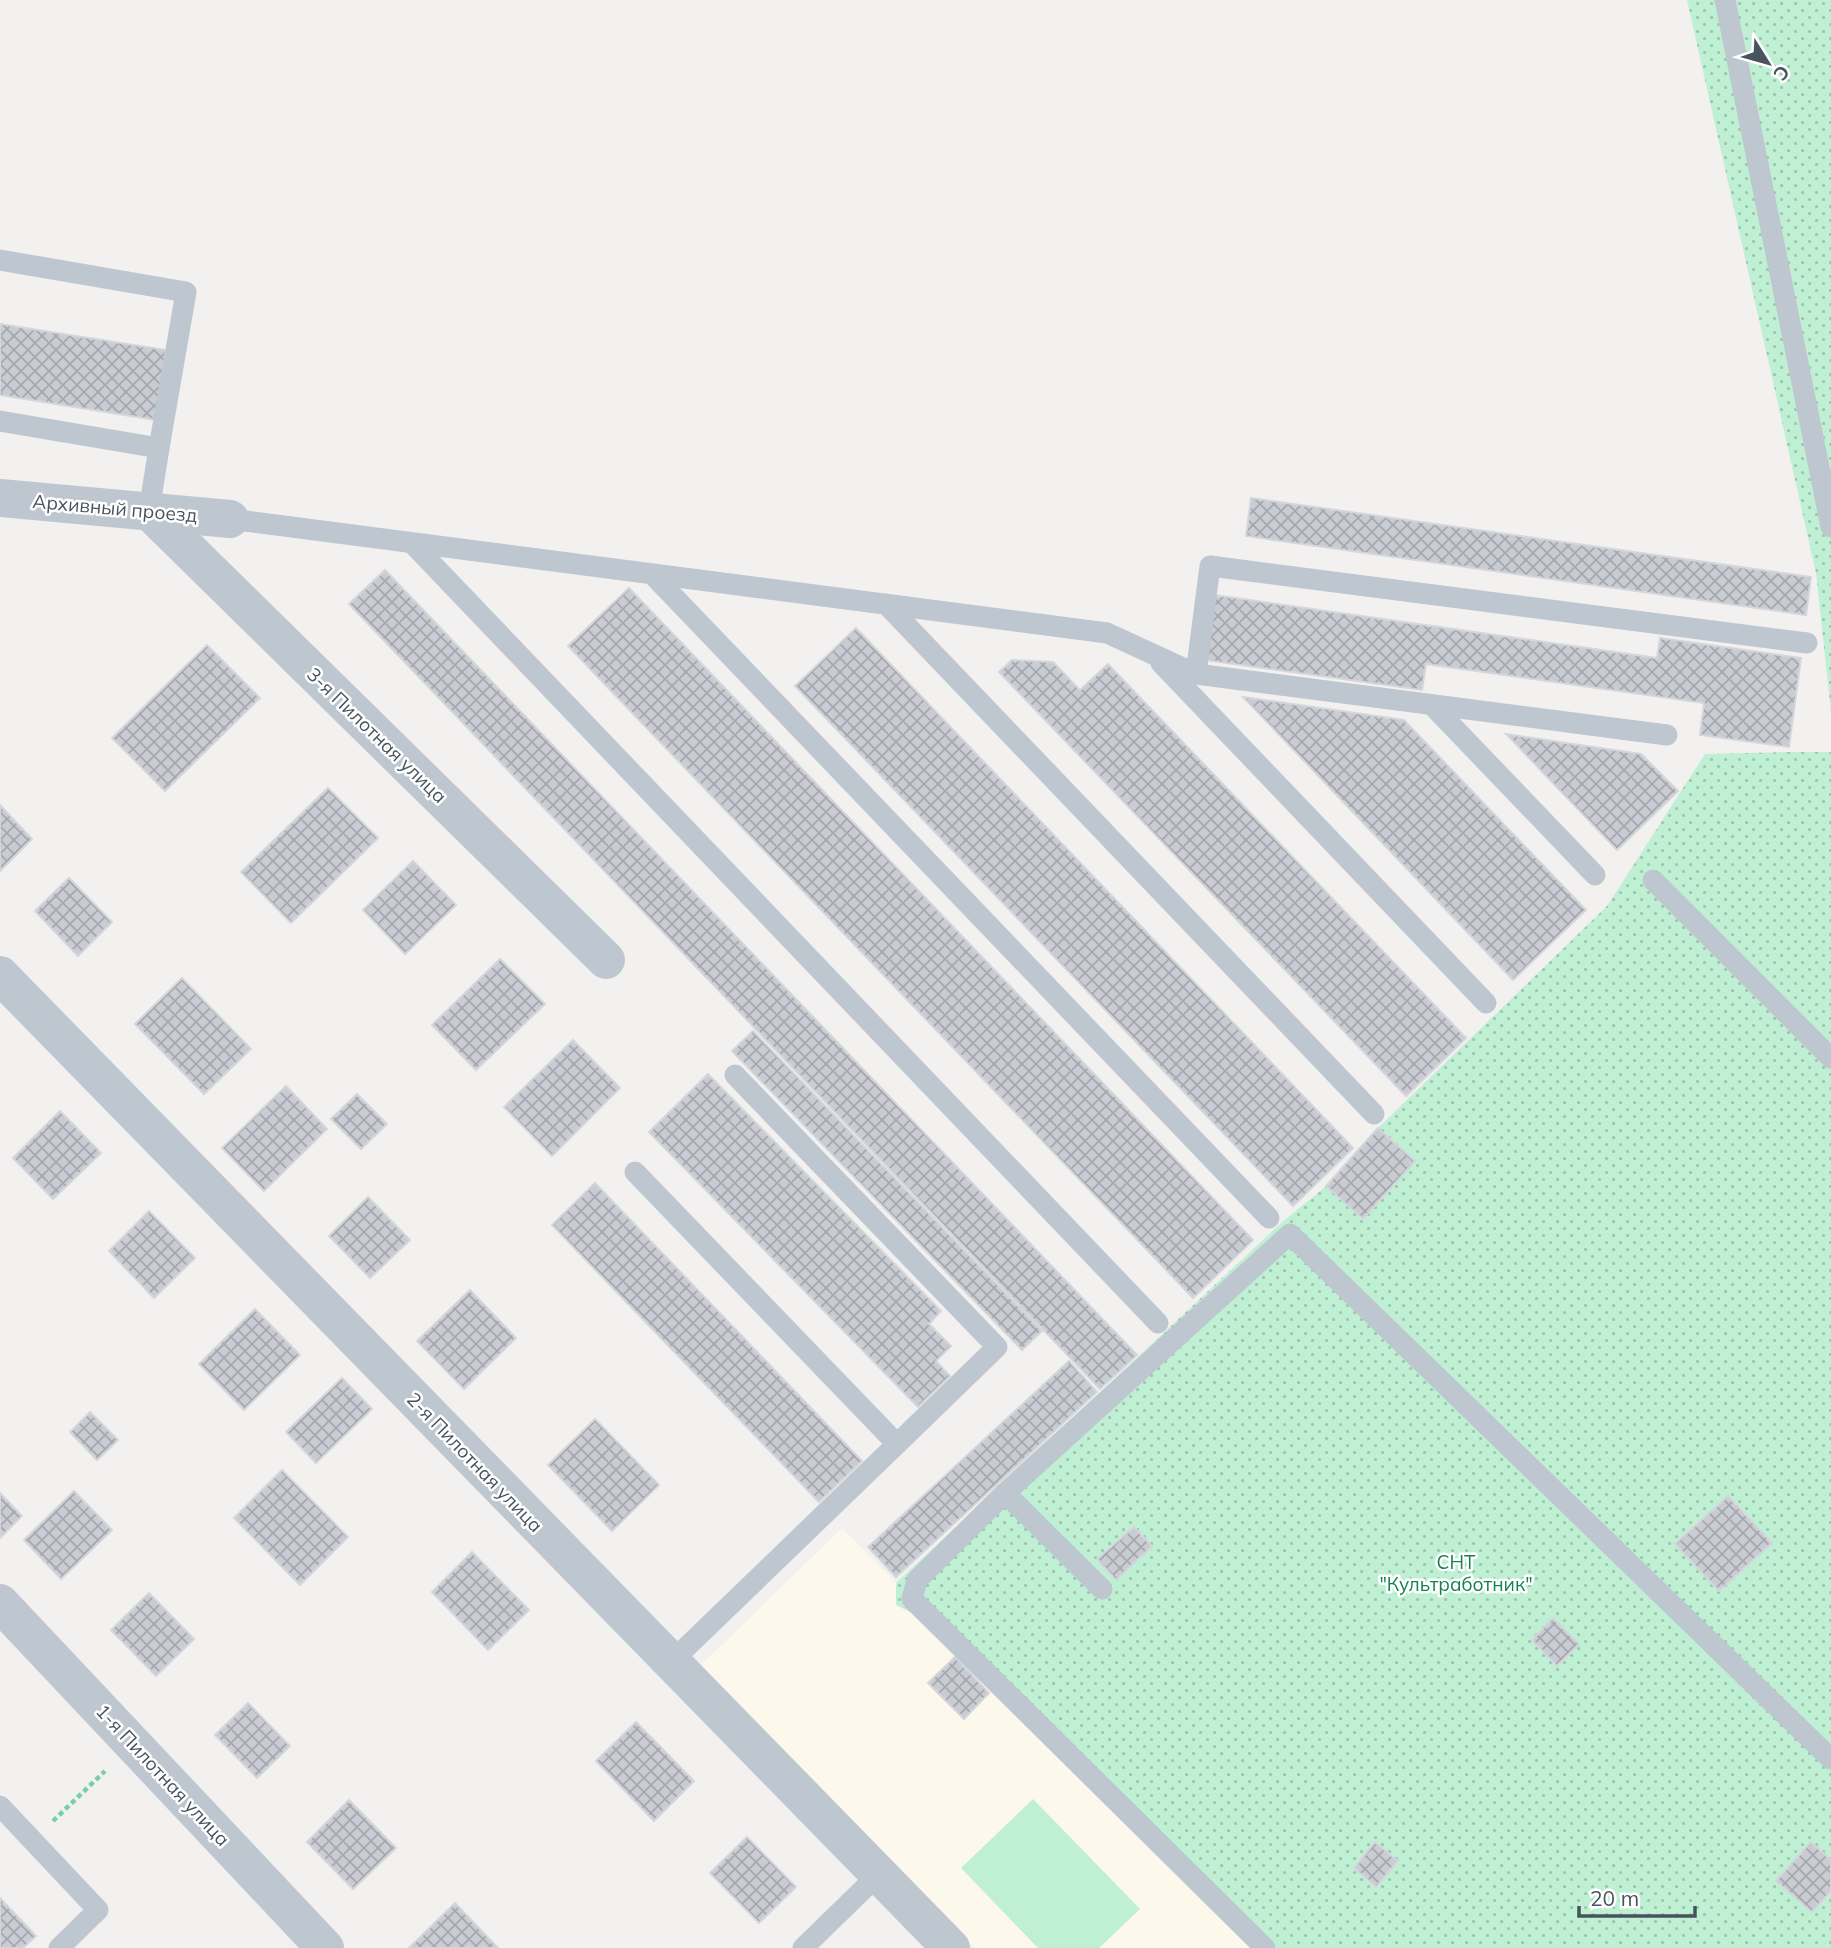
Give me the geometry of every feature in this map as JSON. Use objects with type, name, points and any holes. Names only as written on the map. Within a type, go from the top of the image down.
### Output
[{"type":"street","name":"Архивный проезд","points":[[0,498],[149,510],[230,520]]},
{"type":"street","name":"3-я Пилотная улица","points":[[149,510],[606,960]]},
{"type":"street","name":"2-я Пилотная улица","points":[[0,975],[951,1948]]},
{"type":"street","name":"1-я Пилотная улица","points":[[0,1602],[325,1948]]},
{"type":"lane","points":[[1725,0],[1831,527]]},
{"type":"lane","points":[[0,260],[186,292],[149,510]]},
{"type":"lane","points":[[0,421],[159,448]]},
{"type":"lane","points":[[230,520],[1107,633],[1196,674],[1667,735]]},
{"type":"lane","points":[[412,543],[1158,1323]]},
{"type":"lane","points":[[1196,674],[1210,566],[1807,643]]},
{"type":"lane","points":[[652,574],[1269,1218]]},
{"type":"lane","points":[[886,604],[1374,1114]]},
{"type":"lane","points":[[1151,653],[1486,1003]]},
{"type":"lane","points":[[1432,705],[1595,875]]},
{"type":"lane","points":[[1653,880],[1831,1058]]},
{"type":"lane","points":[[671,1662],[998,1347],[735,1075]]},
{"type":"lane","points":[[635,1172],[897,1444]]},
{"type":"lane","points":[[1265,1948],[912,1598],[917,1580],[1005,1493],[1290,1234],[1831,1759]]},
{"type":"lane","points":[[1005,1493],[1102,1589]]},
{"type":"lane","points":[[0,1807],[99,1910],[59,1948]]},
{"type":"lane","points":[[803,1948],[879,1874]]},
{"type":"path","points":[[32,1840],[134,1744]]},
{"type":"shaded area","points":[[842,1528],[896,1583],[896,1605],[930,1622],[1252,1948],[975,1948],[700,1666]]},
{"type":"green space","points":[[1687,0],[1831,0],[1831,712],[1816,573]]},
{"type":"green space","name":"СНТ \"Культработник\"","points":[[1831,752],[1831,1948],[1252,1948],[930,1622],[896,1605],[896,1583],[1280,1224],[1326,1186],[1378,1128],[1607,906],[1705,754]]},
{"type":"green space","points":[[1033,1799],[1140,1909],[1099,1948],[1038,1948],[961,1868]]},
{"type":"building","points":[[0,324],[166,350],[156,420],[0,395]]},
{"type":"building","points":[[1251,498],[1811,577],[1806,615],[1246,536]]},
{"type":"building","points":[[385,570],[1137,1355],[1100,1389],[349,604]]},
{"type":"building","points":[[629,588],[1253,1240],[1193,1298],[568,646]]},
{"type":"building","points":[[1214,595],[1657,658],[1660,638],[1801,658],[1789,747],[1700,735],[1704,703],[1426,664],[1422,690],[1204,660]]},
{"type":"building","points":[[856,628],[1353,1148],[1293,1206],[795,686]]},
{"type":"building","points":[[207,645],[260,698],[165,791],[112,738]]},
{"type":"building","points":[[1012,660],[1053,662],[1080,690],[1108,664],[1466,1038],[1406,1096],[999,672]]},
{"type":"building","points":[[1243,697],[1404,720],[1586,910],[1513,980]]},
{"type":"building","points":[[1506,734],[1641,754],[1678,791],[1617,850]]},
{"type":"building","points":[[328,788],[378,838],[291,923],[241,872]]},
{"type":"building","points":[[0,805],[32,839],[0,871]]},
{"type":"building","points":[[413,861],[456,905],[405,954],[363,910]]},
{"type":"building","points":[[69,878],[112,922],[78,956],[35,911]]},
{"type":"building","points":[[500,959],[545,1004],[476,1070],[432,1025]]},
{"type":"building","points":[[182,978],[251,1049],[204,1094],[135,1024]]},
{"type":"building","points":[[753,1031],[1042,1331],[1022,1350],[732,1051]]},
{"type":"building","points":[[573,1040],[620,1088],[552,1156],[504,1107]]},
{"type":"building","points":[[708,1074],[941,1311],[929,1324],[951,1346],[936,1361],[950,1376],[918,1407],[649,1132]]},
{"type":"building","points":[[286,1086],[327,1129],[264,1191],[222,1148]]},
{"type":"building","points":[[357,1094],[387,1124],[361,1149],[331,1119]]},
{"type":"building","points":[[60,1111],[101,1153],[53,1199],[13,1158]]},
{"type":"building","points":[[1378,1128],[1415,1161],[1363,1219],[1326,1186]]},
{"type":"building","points":[[595,1183],[862,1461],[819,1502],[552,1225]]},
{"type":"building","points":[[368,1197],[410,1240],[370,1278],[329,1236]]},
{"type":"building","points":[[149,1211],[195,1258],[154,1298],[109,1251]]},
{"type":"building","points":[[470,1290],[516,1338],[464,1389],[417,1341]]},
{"type":"building","points":[[255,1309],[300,1355],[244,1410],[199,1364]]},
{"type":"building","points":[[1069,1361],[1097,1392],[896,1577],[868,1547]]},
{"type":"building","points":[[342,1378],[372,1409],[316,1463],[286,1432]]},
{"type":"building","points":[[90,1412],[118,1440],[97,1460],[70,1432]]},
{"type":"building","points":[[595,1419],[659,1485],[612,1531],[548,1465]]},
{"type":"building","points":[[282,1470],[348,1537],[300,1585],[234,1518]]},
{"type":"building","points":[[74,1491],[112,1530],[61,1579],[24,1540]]},
{"type":"building","points":[[0,1493],[22,1516],[0,1538]]},
{"type":"building","points":[[1728,1496],[1772,1543],[1719,1591],[1675,1544]]},
{"type":"building","points":[[1134,1527],[1152,1546],[1116,1580],[1097,1559]]},
{"type":"building","points":[[472,1552],[529,1610],[488,1650],[432,1592]]},
{"type":"building","points":[[149,1593],[194,1639],[156,1676],[111,1630]]},
{"type":"building","points":[[1553,1618],[1579,1644],[1557,1666],[1532,1640]]},
{"type":"building","points":[[955,1657],[989,1693],[964,1719],[928,1683]]},
{"type":"building","points":[[248,1703],[290,1746],[257,1778],[215,1735]]},
{"type":"building","points":[[636,1722],[694,1781],[654,1821],[596,1761]]},
{"type":"building","points":[[349,1800],[396,1848],[353,1889],[307,1842]]},
{"type":"building","points":[[747,1837],[796,1887],[759,1923],[710,1873]]},
{"type":"building","points":[[1375,1842],[1398,1861],[1376,1887],[1354,1868]]},
{"type":"building","points":[[1811,1842],[1831,1860],[1831,1891],[1812,1912],[1776,1881]]},
{"type":"building","points":[[0,1898],[36,1936],[23,1948],[0,1948]]},
{"type":"building","points":[[455,1903],[498,1948],[409,1948]]}]
